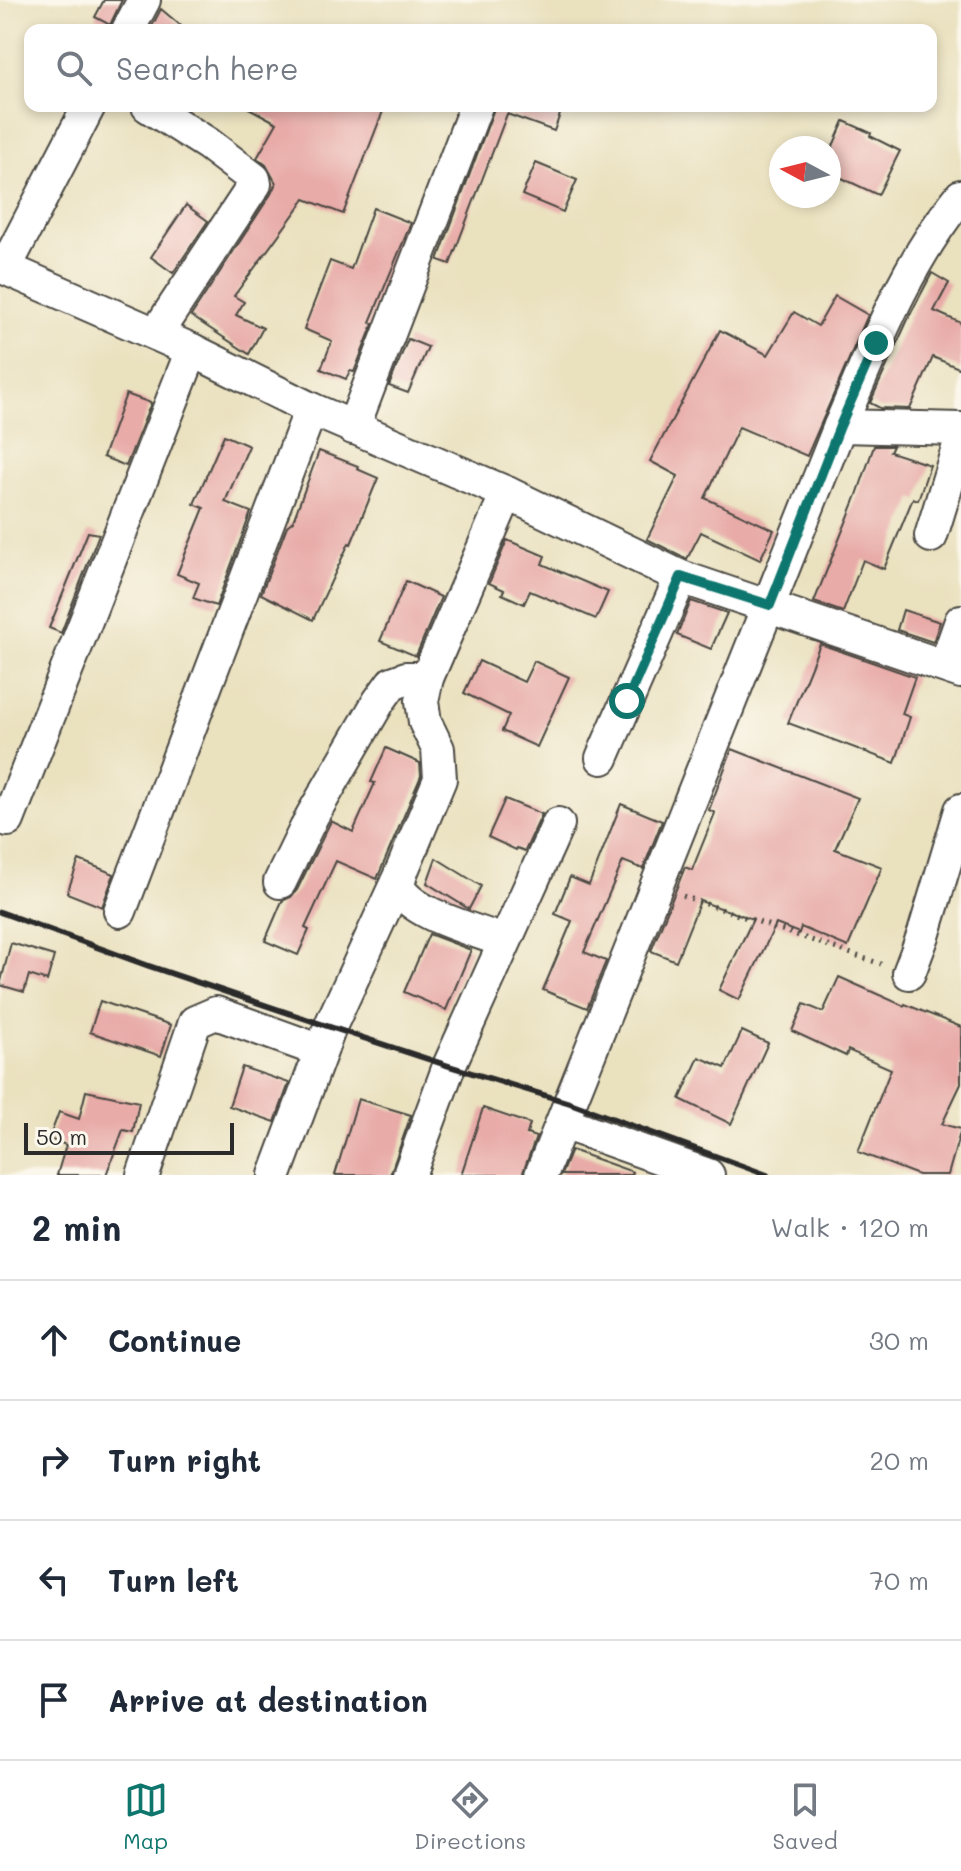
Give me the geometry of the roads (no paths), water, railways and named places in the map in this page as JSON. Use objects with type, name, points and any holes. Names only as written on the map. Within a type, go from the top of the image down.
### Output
[{"type":"street","points":[[131,24],[144,0]]},
{"type":"street","points":[[86,112],[2,267],[192,350],[353,428],[507,493],[681,577],[953,669],[961,621]]},
{"type":"street","points":[[156,334],[255,184],[254,179],[208,144],[157,112]]},
{"type":"street","points":[[353,428],[474,112]]},
{"type":"street","points":[[541,1175],[840,426],[888,315],[939,222],[961,196]]},
{"type":"street","points":[[8,820],[192,350]]},
{"type":"street","points":[[120,911],[311,409]]},
{"type":"street","points":[[840,426],[961,429]]},
{"type":"street","points":[[931,536],[961,439]]},
{"type":"street","points":[[275,1175],[321,1051],[440,779],[438,749],[425,722],[422,701],[427,678],[507,493]]},
{"type":"street","points":[[602,758],[681,577]]},
{"type":"street","points":[[280,882],[312,816],[379,701],[392,683],[406,678],[427,678]]},
{"type":"street","points":[[909,973],[961,810]]},
{"type":"street","points":[[409,1175],[449,1066],[558,824]]},
{"type":"street","points":[[401,873],[398,887],[403,897],[419,908],[503,941]]},
{"type":"street","points":[[143,1175],[195,1022],[216,1013],[321,1051]]},
{"type":"street","points":[[563,1123],[708,1175]]},
{"type":"railway","points":[[0,912],[330,1027],[570,1103],[767,1175]]}]
